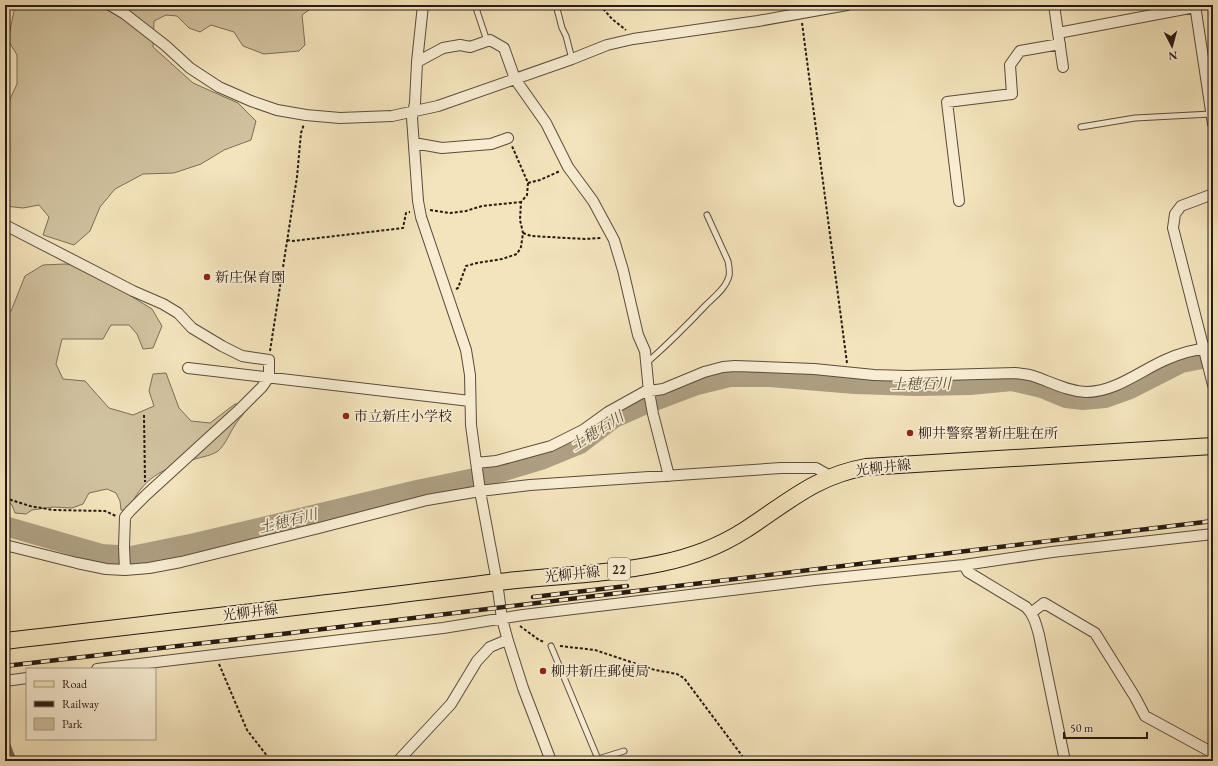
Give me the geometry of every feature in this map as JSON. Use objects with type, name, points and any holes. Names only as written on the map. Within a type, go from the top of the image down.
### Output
[{"type":"main road","name":"光柳井線","points":[[5,641],[497,582],[633,568],[663,563],[693,555],[716,546],[744,531],[813,484],[830,476],[861,468],[896,464],[1213,446]]},
{"type":"street","points":[[110,5],[125,14],[166,46],[190,68],[219,86],[251,101],[277,110],[306,116],[340,118],[392,116],[438,106],[572,59],[607,45],[633,39],[758,21],[847,5]]},
{"type":"street","points":[[423,5],[417,62],[415,103],[412,118],[419,209],[466,350],[470,375],[471,425],[480,489],[497,582],[502,619],[523,688],[551,761]]},
{"type":"street","points":[[1054,5],[1063,67]]},
{"type":"street","points":[[1058,33],[1195,6],[1212,119]]},
{"type":"street","points":[[417,62],[443,48],[460,45],[470,47],[490,40],[504,48],[515,79],[546,122],[568,167],[593,201],[612,235],[623,270],[638,335],[647,362],[649,393],[653,414],[669,476]]},
{"type":"street","points":[[959,201],[947,102],[1012,94],[1010,65],[1020,51],[1060,44]]},
{"type":"street","points":[[414,143],[442,148],[491,144],[508,138]]},
{"type":"street","points":[[1213,194],[1181,206],[1175,214],[1173,228],[1206,349],[1213,385]]},
{"type":"street","points":[[5,225],[133,291],[163,304],[178,314],[192,328],[222,346],[242,356],[269,360],[269,378],[262,388],[146,495],[125,517],[125,570]]},
{"type":"street","points":[[477,467],[551,446],[583,430],[608,412],[644,392],[649,393],[663,389],[704,372],[723,367],[735,366],[814,369],[908,376],[1015,373],[1032,376],[1069,390],[1085,392],[1100,391],[1166,359],[1193,350],[1206,349]]},
{"type":"street","points":[[188,368],[470,401]]},
{"type":"street","points":[[5,545],[106,569],[125,570],[149,568],[181,562],[427,500],[480,489],[781,468],[816,468],[830,476]]},
{"type":"street","points":[[106,668],[443,628],[513,617],[799,582],[964,565],[1052,552],[1213,534]]},
{"type":"street","points":[[964,565],[968,572],[1032,612],[1036,621],[1065,761]]},
{"type":"street","points":[[1032,612],[1044,603],[1095,632],[1145,716],[1213,753]]},
{"type":"street","points":[[398,761],[451,704],[477,661],[490,647],[508,641]]},
{"type":"street","points":[[5,681],[26,678]]},
{"type":"lane","points":[[475,5],[487,41]]},
{"type":"lane","points":[[556,5],[572,59]]},
{"type":"lane","points":[[1081,128],[1135,118],[1212,119]]},
{"type":"lane","points":[[647,362],[679,334],[716,295],[729,277],[728,261],[707,215]]},
{"type":"lane","points":[[551,646],[598,760],[624,751]]},
{"type":"path","points":[[600,5],[612,19],[628,32],[633,39]]},
{"type":"path","points":[[801,13],[834,252],[848,367],[847,372]]},
{"type":"path","points":[[269,360],[297,177],[301,133],[306,116]]},
{"type":"path","points":[[447,293],[458,288],[466,266],[502,259],[517,254],[520,247],[523,233],[520,220],[521,202],[526,195],[528,183],[508,138]]},
{"type":"path","points":[[528,183],[540,180],[568,167]]},
{"type":"path","points":[[287,240],[293,241],[403,228],[406,213],[419,209],[450,213],[466,211],[482,206],[521,202]]},
{"type":"path","points":[[523,233],[531,236],[585,239],[612,235]]},
{"type":"path","points":[[144,415],[145,480]]},
{"type":"path","points":[[5,498],[30,506],[53,510],[105,511],[114,515],[125,517]]},
{"type":"path","points":[[513,617],[518,625],[539,640],[551,646],[595,650],[655,670],[677,674],[684,678],[746,761]]},
{"type":"path","points":[[218,655],[219,664],[247,730],[271,761]]},
{"type":"green space","points":[[17,5],[99,5],[115,12],[128,5],[316,5],[302,15],[305,45],[299,51],[264,54],[243,46],[234,32],[211,25],[200,32],[189,28],[177,16],[166,15],[154,21],[153,47],[193,83],[238,103],[256,121],[251,140],[224,150],[201,164],[174,173],[143,174],[115,189],[100,207],[90,231],[74,245],[43,235],[49,217],[39,205],[23,208],[5,206],[5,110],[17,84],[17,55],[8,40],[14,11]]},
{"type":"green space","points":[[43,265],[73,265],[108,282],[152,309],[162,326],[153,348],[143,349],[137,334],[129,325],[111,325],[103,339],[62,339],[56,364],[63,379],[85,381],[109,408],[133,415],[154,406],[149,391],[153,374],[166,373],[179,408],[191,421],[210,423],[235,404],[248,405],[218,451],[173,467],[155,476],[140,490],[128,511],[121,510],[120,501],[116,493],[107,489],[89,493],[83,504],[72,508],[53,507],[32,510],[26,514],[15,513],[12,505],[5,499],[5,312],[11,311],[25,276]]},
{"type":"waterway","name":"土穂石川","points":[[5,526],[102,554],[131,556],[195,543],[417,490],[494,474],[541,460],[580,444],[614,418],[639,407],[697,385],[730,377],[770,377],[855,384],[916,386],[970,385],[1012,381],[1042,388],[1066,398],[1083,400],[1105,398],[1130,389],[1181,363],[1213,357]]},
{"type":"waterway","points":[[5,735],[15,761]]},
{"type":"railway","points":[[5,666],[282,634],[1213,521]]},
{"type":"railway","points":[[533,597],[627,586]]},
{"type":"place","name":"新庄保育園","points":[[207,277]]},
{"type":"place","name":"市立新庄小学校","points":[[346,416]]},
{"type":"place","name":"柳井警察署新庄駐在所","points":[[910,433]]},
{"type":"place","name":"柳井新庄郵便局","points":[[543,671]]}]
